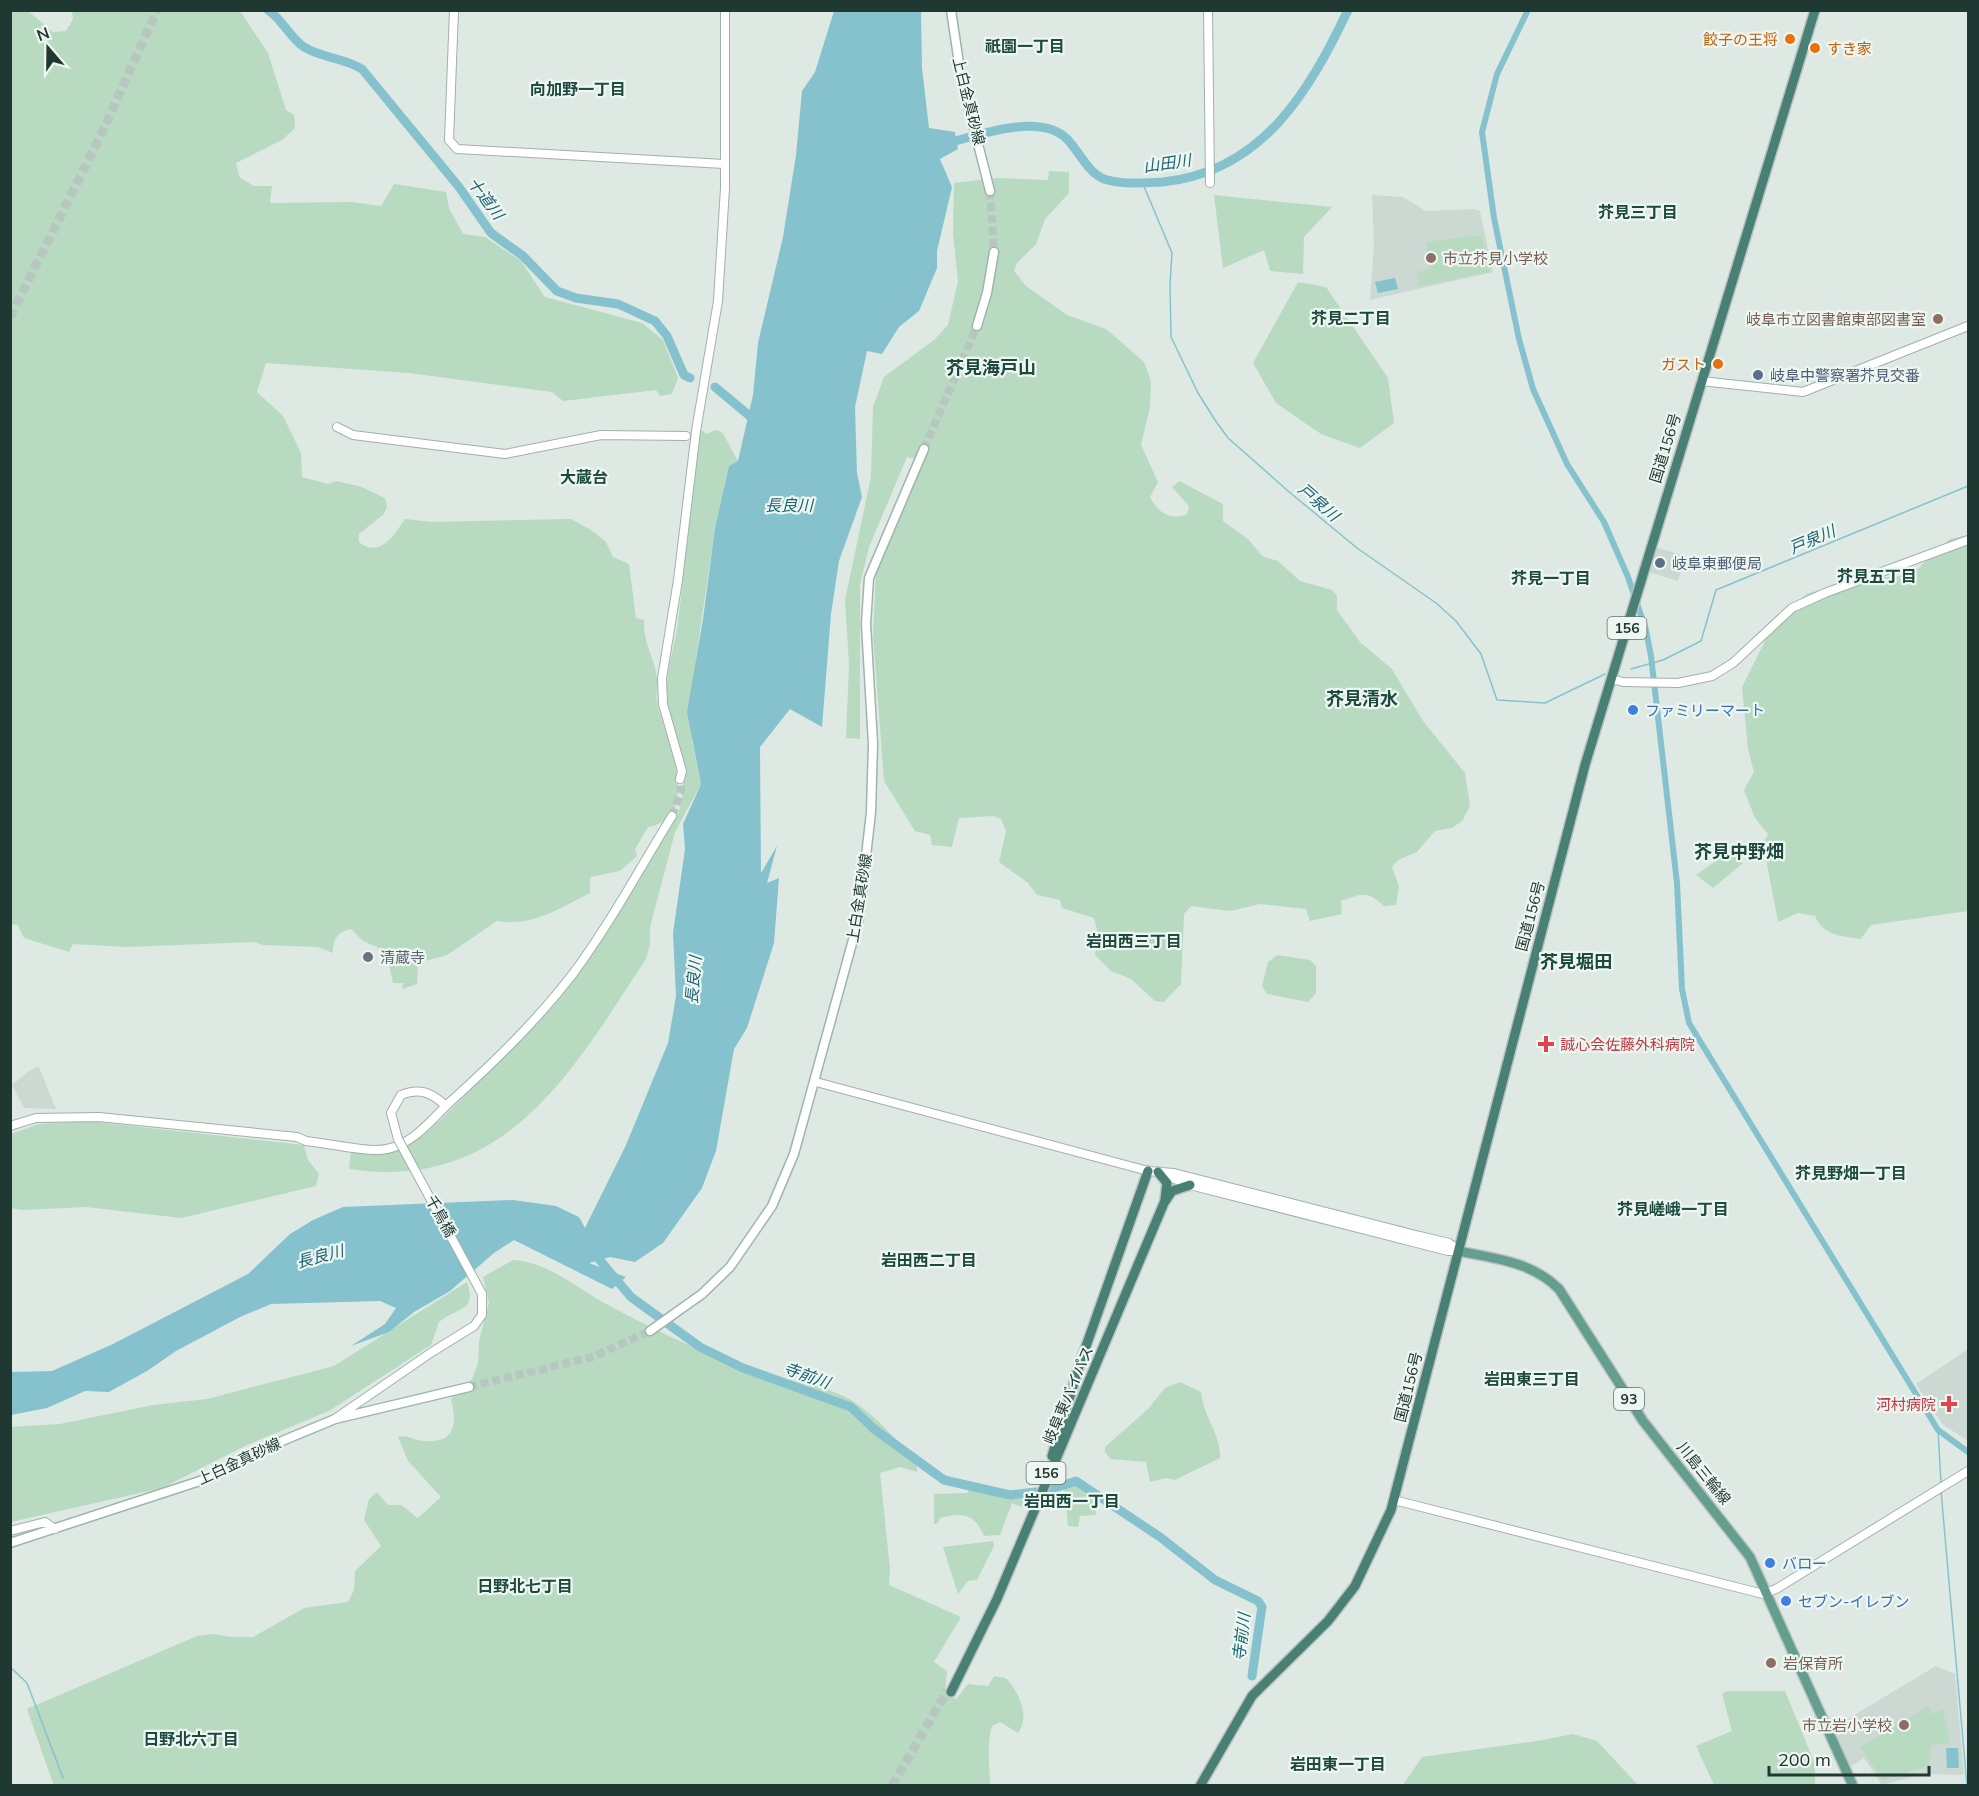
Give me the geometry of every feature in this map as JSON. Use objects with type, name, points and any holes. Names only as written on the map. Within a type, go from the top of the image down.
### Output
[{"type":"highway","name":"国道156号","points":[[1200,1785],[1252,1696],[1328,1621],[1355,1586],[1381,1535],[1394,1500],[1585,765],[1815,10]]},
{"type":"highway","points":[[1153,1172],[1167,1183],[1164,1203]]},
{"type":"highway","name":"岐阜東バイパス","points":[[1153,1172],[1122,1246],[1079,1366],[1046,1473],[949,1692],[982,1632],[1164,1203]]},
{"type":"highway","points":[[1164,1203],[1172,1191],[1190,1185]]},
{"type":"main road","name":"上白金真砂線","points":[[951,10],[961,77],[990,191]]},
{"type":"main road","points":[[977,326],[987,293],[994,252]]},
{"type":"main road","name":"上白金真砂線","points":[[653,1329],[675,1314],[730,1267],[772,1206],[794,1154],[816,1082],[859,918],[871,812],[872,711],[866,624],[869,578],[924,449]]},
{"type":"main road","name":"川島三輪線","points":[[1459,1251],[1524,1266],[1547,1277],[1558,1289],[1643,1421],[1737,1538],[1768,1593],[1853,1785]]},
{"type":"main road","name":"上白金真砂線","points":[[10,1543],[209,1478],[282,1441],[335,1419],[469,1387]]},
{"type":"street","points":[[454,10],[449,140],[457,149],[724,164]]},
{"type":"street","points":[[680,779],[682,771],[663,704],[662,678],[678,580],[696,430],[718,301],[727,41],[725,10]]},
{"type":"street","points":[[1208,10],[1210,183]]},
{"type":"street","points":[[1701,381],[1803,392],[1968,326]]},
{"type":"street","points":[[337,427],[353,435],[505,454],[601,435],[686,436]]},
{"type":"street","points":[[1612,679],[1623,682],[1678,683],[1712,675],[1733,663],[1792,608],[1825,592],[1968,540]]},
{"type":"street","points":[[10,1126],[36,1118],[99,1117],[264,1133],[388,1149],[421,1131],[521,1034],[575,970],[602,933],[672,816]]},
{"type":"street","points":[[816,1082],[1153,1172],[1190,1185],[1448,1251],[1459,1251]]},
{"type":"street","name":"千鳥橋","points":[[335,1419],[474,1326],[482,1315],[482,1294],[398,1139],[391,1113],[394,1102],[401,1095],[410,1091],[430,1093],[446,1106]]},
{"type":"street","points":[[1153,1172],[1197,1179],[1412,1233],[1449,1244],[1459,1251]]},
{"type":"street","points":[[1394,1500],[1744,1590],[1768,1593],[1968,1471]]},
{"type":"street","points":[[10,1532],[45,1522],[55,1529]]},
{"type":"shaded area","name":"市立芥見小学校","points":[[1372,195],[1403,197],[1426,211],[1474,209],[1480,211],[1493,272],[1370,300],[1374,245]]},
{"type":"shaded area","points":[[1655,547],[1686,556],[1678,581],[1648,572]]},
{"type":"shaded area","points":[[39,1066],[56,1109],[24,1108],[12,1085]]},
{"type":"shaded area","name":"河村病院","points":[[1968,1349],[1968,1441],[1942,1424],[1916,1384]]},
{"type":"shaded area","name":"市立岩小学校","points":[[1936,1666],[1955,1674],[1964,1775],[1922,1774],[1882,1785],[1864,1758],[1848,1768],[1836,1736],[1851,1730],[1846,1720]]},
{"type":"green space","points":[[10,11],[28,11],[53,32],[66,31],[73,19],[72,11],[240,11],[268,53],[286,110],[294,115],[295,128],[282,140],[236,163],[240,178],[254,186],[272,186],[270,203],[352,202],[381,206],[394,184],[446,192],[449,208],[463,234],[485,237],[521,261],[545,297],[642,323],[663,340],[678,378],[672,394],[660,396],[656,390],[563,401],[552,392],[409,373],[266,363],[257,392],[283,416],[301,453],[302,477],[328,484],[337,481],[362,487],[385,498],[387,507],[384,514],[359,534],[359,542],[367,547],[374,548],[386,543],[405,519],[432,522],[571,519],[606,542],[613,557],[629,564],[636,618],[644,620],[645,637],[656,671],[657,703],[673,756],[678,793],[674,808],[665,820],[648,827],[635,849],[637,856],[620,871],[590,877],[590,893],[534,919],[497,921],[447,955],[418,963],[417,984],[402,989],[403,983],[393,983],[386,951],[363,941],[351,929],[342,932],[337,937],[333,953],[318,947],[263,945],[255,942],[126,947],[73,944],[69,952],[24,938],[17,924],[11,925]]},
{"type":"green space","points":[[1049,171],[1069,172],[1069,193],[1045,219],[1036,244],[1017,263],[1014,271],[1026,286],[1067,315],[1106,329],[1144,362],[1151,381],[1150,407],[1141,445],[1158,482],[1150,497],[1153,503],[1170,516],[1187,514],[1189,506],[1172,487],[1179,481],[1223,504],[1223,521],[1249,540],[1262,556],[1278,561],[1300,581],[1332,590],[1337,596],[1337,610],[1360,642],[1392,669],[1423,721],[1465,773],[1470,806],[1462,821],[1452,828],[1435,831],[1417,852],[1398,860],[1392,867],[1399,886],[1396,905],[1384,906],[1373,897],[1359,895],[1341,901],[1342,914],[1310,921],[1306,909],[1260,904],[1230,911],[1191,906],[1184,914],[1181,984],[1164,1002],[1155,1001],[1131,979],[1111,971],[1095,955],[1098,934],[1094,918],[1062,908],[1060,900],[1037,895],[1028,883],[999,862],[1006,831],[1001,819],[993,816],[959,818],[952,847],[932,845],[930,835],[915,831],[884,781],[873,635],[876,573],[917,459],[907,457],[869,547],[860,585],[860,739],[846,738],[849,664],[845,600],[871,477],[873,407],[884,377],[934,340],[948,325],[958,281],[953,233],[954,183],[997,178],[1048,180]]},
{"type":"green space","points":[[1214,195],[1332,207],[1304,237],[1303,274],[1270,271],[1264,250],[1223,268]]},
{"type":"green space","points":[[1481,235],[1491,272],[1419,286],[1417,272],[1431,269],[1426,242]]},
{"type":"green space","points":[[1298,282],[1326,287],[1388,378],[1394,423],[1360,448],[1321,434],[1276,403],[1253,363]]},
{"type":"green space","points":[[701,430],[707,434],[715,430],[722,432],[738,461],[729,466],[715,528],[696,658],[692,740],[701,784],[675,832],[650,927],[650,944],[646,959],[561,1081],[529,1115],[492,1143],[451,1162],[404,1171],[349,1169],[351,1151],[388,1151],[417,1138],[440,1120],[531,1030],[574,977],[679,811],[683,794],[682,763],[668,706],[667,681],[678,622]]},
{"type":"green space","points":[[1968,535],[1968,911],[1871,925],[1861,939],[1840,936],[1828,931],[1818,923],[1815,916],[1798,913],[1778,922],[1763,843],[1768,834],[1755,818],[1744,790],[1754,772],[1748,749],[1742,687],[1769,633],[1806,594],[1853,580],[1911,575],[1950,539]]},
{"type":"green space","points":[[1733,849],[1743,863],[1713,888],[1696,875]]},
{"type":"green space","points":[[1277,955],[1310,960],[1316,966],[1316,993],[1308,1002],[1267,994],[1262,986],[1268,962]]},
{"type":"green space","points":[[87,1121],[304,1145],[308,1160],[319,1174],[316,1186],[181,1218],[86,1207],[22,1210],[11,1208],[10,1134],[39,1124]]},
{"type":"green space","points":[[513,1260],[551,1271],[598,1300],[673,1338],[722,1359],[752,1371],[838,1393],[860,1406],[878,1421],[917,1463],[917,1472],[900,1467],[880,1473],[890,1569],[889,1585],[961,1617],[934,1662],[947,1671],[945,1693],[956,1699],[968,1684],[988,1686],[994,1676],[1006,1678],[1015,1690],[1023,1712],[1022,1727],[1018,1733],[1000,1722],[992,1726],[989,1748],[990,1785],[54,1786],[27,1709],[197,1636],[214,1634],[253,1637],[304,1608],[348,1602],[354,1590],[355,1571],[381,1546],[364,1520],[369,1499],[377,1492],[388,1505],[401,1505],[418,1518],[441,1497],[408,1461],[398,1437],[429,1441],[445,1438],[450,1433],[454,1419],[451,1399],[472,1379],[478,1363],[479,1341],[489,1303],[483,1277]]},
{"type":"green space","points":[[467,1282],[470,1299],[468,1304],[439,1322],[431,1345],[329,1411],[247,1445],[162,1488],[11,1522],[11,1427],[60,1424],[153,1405],[207,1399],[334,1366]]},
{"type":"green space","points":[[1180,1382],[1201,1392],[1202,1401],[1218,1441],[1220,1458],[1175,1480],[1166,1478],[1150,1482],[1146,1462],[1111,1459],[1105,1452],[1105,1447],[1148,1409],[1165,1388]]},
{"type":"green space","points":[[1079,1485],[1093,1494],[1096,1515],[1080,1516],[1078,1527],[1068,1526],[1064,1487]]},
{"type":"green space","points":[[969,1490],[1011,1497],[1034,1494],[1027,1509],[1012,1503],[1000,1535],[984,1536],[972,1519],[961,1515],[940,1518],[937,1524],[934,1524],[934,1494],[967,1493]]},
{"type":"green space","points":[[993,1541],[994,1546],[977,1580],[968,1581],[958,1594],[943,1547]]},
{"type":"green space","points":[[1727,1691],[1785,1691],[1815,1764],[1815,1785],[1714,1785],[1696,1746],[1732,1731],[1722,1694]]},
{"type":"green space","points":[[1929,1706],[1933,1714],[1943,1709],[1950,1743],[1931,1745],[1929,1766],[1883,1780],[1860,1747]]},
{"type":"green space","points":[[1573,1734],[1597,1741],[1638,1785],[1403,1785],[1422,1757]]},
{"type":"water","name":"長良川","points":[[834,11],[921,11],[922,68],[929,128],[955,132],[958,149],[940,159],[952,187],[937,251],[937,268],[919,311],[899,327],[882,354],[867,351],[855,407],[857,473],[862,497],[839,561],[831,614],[822,727],[790,709],[760,747],[761,873],[777,846],[767,883],[779,878],[774,943],[747,1028],[734,1049],[716,1151],[702,1188],[663,1243],[635,1262],[610,1257],[589,1263],[626,1277],[612,1289],[514,1240],[494,1253],[450,1291],[414,1312],[389,1332],[351,1346],[385,1324],[396,1308],[380,1301],[271,1304],[240,1317],[176,1351],[147,1371],[109,1392],[85,1391],[47,1408],[11,1415],[10,1372],[52,1371],[113,1344],[248,1274],[290,1234],[313,1220],[343,1207],[513,1200],[556,1206],[579,1217],[585,1228],[626,1145],[668,1043],[676,996],[673,933],[685,849],[683,824],[701,784],[687,712],[703,619],[715,528],[729,466],[738,461],[753,395],[758,343],[783,237],[796,155],[802,91],[815,72]]},
{"type":"water","points":[[1395,278],[1398,289],[1378,293],[1375,282]]},
{"type":"water","points":[[1946,1748],[1958,1748],[1959,1768],[1947,1768]]},
{"type":"waterway","name":"十道川","points":[[268,10],[304,47],[362,69],[459,187],[491,233],[523,256],[557,291],[576,298],[618,304],[655,321],[667,336],[684,375],[690,378]]},
{"type":"waterway","name":"山田川","points":[[945,144],[991,131],[1025,126],[1041,127],[1055,131],[1067,139],[1088,167],[1104,179],[1126,183],[1148,183],[1198,175],[1228,162],[1255,145],[1278,123],[1317,70],[1348,10]]},
{"type":"waterway","points":[[1528,10],[1497,74],[1482,132],[1494,218],[1519,339],[1533,389],[1567,464],[1604,522],[1628,577],[1646,630],[1651,656],[1677,883],[1682,989],[1689,1023],[1938,1430],[1968,1452]]},
{"type":"waterway","name":"戸泉川","points":[[1143,184],[1172,253],[1171,337],[1198,393],[1228,438],[1357,548],[1436,603],[1456,621],[1481,654],[1497,700],[1545,703],[1605,674]]},
{"type":"waterway","name":"十道川","points":[[715,387],[757,422]]},
{"type":"waterway","name":"戸泉川","points":[[1631,669],[1663,660],[1701,641],[1716,590],[1968,486]]},
{"type":"waterway","name":"寺前川","points":[[592,1251],[631,1297],[700,1347],[743,1368],[851,1407],[874,1429],[944,1480],[1010,1495],[1036,1492]]},
{"type":"waterway","points":[[1938,1430],[1941,1483]]},
{"type":"waterway","name":"寺前川","points":[[1046,1491],[1076,1481],[1160,1537],[1215,1580],[1258,1601],[1262,1607],[1252,1676]]},
{"type":"waterway","points":[[1941,1491],[1967,1786]]},
{"type":"waterway","points":[[10,1667],[27,1683],[63,1778]]},
{"type":"tunnel","points":[[10,317],[100,137],[157,10]]},
{"type":"tunnel","points":[[990,191],[994,252]]},
{"type":"tunnel","points":[[924,449],[977,326]]},
{"type":"tunnel","points":[[672,816],[681,791],[680,779]]},
{"type":"tunnel","points":[[469,1387],[592,1357],[650,1331]]},
{"type":"tunnel","points":[[892,1786],[947,1691]]},
{"type":"place","name":"餃子の王将","points":[[1790,39]]},
{"type":"place","name":"すき家","points":[[1815,48]]},
{"type":"place","name":"市立芥見小学校","points":[[1431,258]]},
{"type":"place","name":"岐阜市立図書館東部図書室","points":[[1938,319]]},
{"type":"place","name":"ガスト","points":[[1718,364]]},
{"type":"place","name":"岐阜中警察署芥見交番","points":[[1758,375]]},
{"type":"place","name":"岐阜東郵便局","points":[[1660,563]]},
{"type":"place","name":"ファミリーマート","points":[[1633,710]]},
{"type":"place","name":"清蔵寺","points":[[368,957]]},
{"type":"place","name":"誠心会佐藤外科病院","points":[[1546,1044]]},
{"type":"place","name":"河村病院","points":[[1949,1404]]},
{"type":"place","name":"バロー","points":[[1770,1563]]},
{"type":"place","name":"セブン-イレブン","points":[[1786,1601]]},
{"type":"place","name":"岩保育所","points":[[1771,1663]]},
{"type":"place","name":"市立岩小学校","points":[[1904,1725]]},
{"type":"district","name":"祇園一丁目","points":[[1025,46]]},
{"type":"district","name":"向加野一丁目","points":[[578,89]]},
{"type":"district","name":"芥見三丁目","points":[[1638,212]]},
{"type":"district","name":"芥見二丁目","points":[[1351,318]]},
{"type":"district","name":"芥見海戸山","points":[[991,367]]},
{"type":"district","name":"大蔵台","points":[[584,477]]},
{"type":"district","name":"芥見五丁目","points":[[1877,576]]},
{"type":"district","name":"芥見一丁目","points":[[1551,578]]},
{"type":"district","name":"芥見清水","points":[[1362,698]]},
{"type":"district","name":"芥見中野畑","points":[[1739,851]]},
{"type":"district","name":"岩田西三丁目","points":[[1134,941]]},
{"type":"district","name":"芥見堀田","points":[[1576,961]]},
{"type":"district","name":"芥見野畑一丁目","points":[[1851,1173]]},
{"type":"district","name":"芥見嵯峨一丁目","points":[[1673,1209]]},
{"type":"district","name":"岩田西二丁目","points":[[929,1260]]},
{"type":"district","name":"岩田東三丁目","points":[[1532,1379]]},
{"type":"district","name":"岩田西一丁目","points":[[1072,1501]]},
{"type":"district","name":"日野北七丁目","points":[[525,1586]]},
{"type":"district","name":"日野北六丁目","points":[[191,1739]]},
{"type":"district","name":"岩田東一丁目","points":[[1338,1764]]}]
